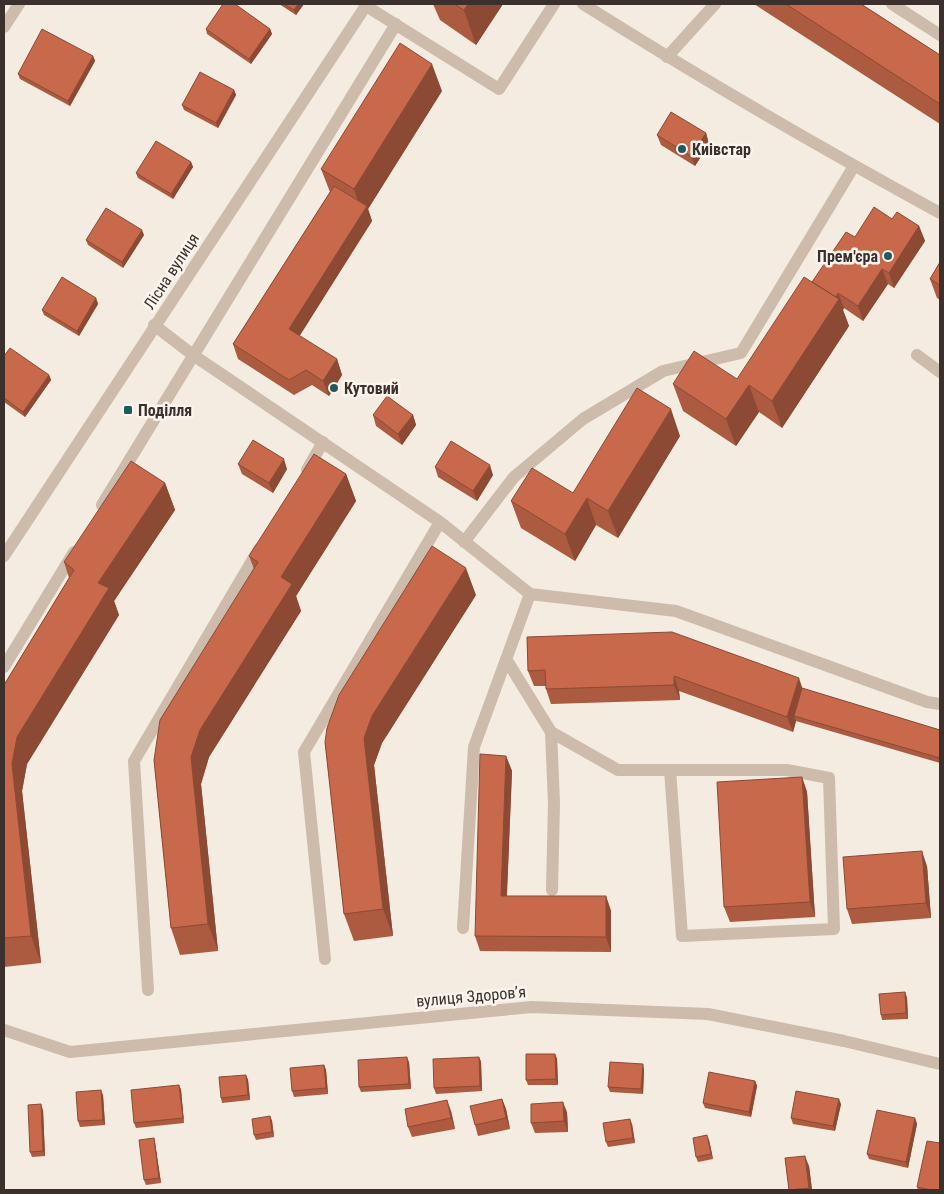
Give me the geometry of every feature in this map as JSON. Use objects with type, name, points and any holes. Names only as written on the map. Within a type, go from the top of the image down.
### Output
[{"type":"street","points":[[4,27],[19,4]]},
{"type":"street","points":[[366,5],[498,89],[554,4]]},
{"type":"street","points":[[583,4],[667,57],[854,166],[940,213]]},
{"type":"street","points":[[667,57],[715,4]]},
{"type":"street","points":[[892,4],[940,35]]},
{"type":"street","name":"Лісна вулиця","points":[[4,556],[366,5]]},
{"type":"street","points":[[96,515],[396,24]]},
{"type":"street","points":[[464,542],[514,478],[583,419],[663,371],[741,353],[854,166]]},
{"type":"street","points":[[154,325],[194,355],[440,522],[530,594],[676,611],[928,702],[940,704]]},
{"type":"street","points":[[917,355],[940,372]]},
{"type":"street","points":[[298,484],[323,442]]},
{"type":"street","points":[[325,959],[304,752],[440,522]]},
{"type":"street","points":[[148,990],[134,760],[268,534]]},
{"type":"street","points":[[4,667],[81,540]]},
{"type":"street","points":[[463,928],[474,746],[530,594]]},
{"type":"street","points":[[506,659],[551,732],[618,770],[670,770],[787,770],[829,778],[834,929],[682,936],[670,770]]},
{"type":"street","points":[[551,732],[554,803],[552,890]]},
{"type":"street","name":"вулиця Здоровʼя","points":[[4,1030],[70,1052],[532,1007],[708,1014],[844,1041],[940,1064]]},
{"type":"building","points":[[223,4],[235,4],[270,29],[249,59],[206,29]]},
{"type":"building","points":[[284,4],[298,4],[294,10]]},
{"type":"building","points":[[454,4],[468,4],[464,10]]},
{"type":"building","points":[[786,4],[861,4],[940,55],[940,104]]},
{"type":"building","points":[[42,29],[93,56],[68,101],[18,74]]},
{"type":"building","points":[[400,43],[432,64],[354,189],[321,169]]},
{"type":"building","points":[[200,72],[234,90],[216,123],[182,105]]},
{"type":"building","points":[[671,112],[706,133],[691,156],[657,135]]},
{"type":"building","points":[[156,141],[191,162],[171,194],[136,173]]},
{"type":"building","points":[[334,186],[367,206],[289,329],[337,359],[323,381],[306,370],[289,380],[233,344]]},
{"type":"building","points":[[874,207],[892,219],[897,212],[919,226],[889,273],[882,269],[858,306],[838,293],[836,297],[812,282],[846,232],[855,237]]},
{"type":"building","points":[[106,208],[142,230],[122,262],[86,240]]},
{"type":"building","points":[[940,262],[940,285],[930,279]]},
{"type":"building","points":[[62,277],[96,298],[77,331],[42,310]]},
{"type":"building","points":[[804,277],[839,299],[772,401],[749,385],[726,419],[673,384],[694,351],[737,379]]},
{"type":"building","points":[[10,348],[49,375],[23,412],[4,398],[4,356]]},
{"type":"building","points":[[637,388],[671,409],[608,511],[587,498],[565,534],[511,501],[532,468],[573,493]]},
{"type":"building","points":[[387,396],[413,415],[398,434],[373,415]]},
{"type":"building","points":[[253,440],[284,459],[269,483],[238,464]]},
{"type":"building","points":[[451,441],[490,465],[473,491],[435,467]]},
{"type":"building","points":[[314,454],[346,474],[281,577],[292,584],[200,730],[191,757],[208,924],[171,928],[154,760],[160,720],[258,562],[249,556]]},
{"type":"building","points":[[131,461],[165,483],[98,583],[109,588],[17,737],[12,764],[31,936],[4,938],[4,685],[74,570],[64,562]]},
{"type":"building","points":[[432,546],[466,568],[372,716],[364,738],[383,909],[344,914],[325,742],[327,728],[339,695]]},
{"type":"building","points":[[672,632],[799,678],[787,717],[674,676],[674,685],[546,689],[545,670],[528,671],[527,637]]},
{"type":"building","points":[[802,688],[940,730],[940,758],[794,716]]},
{"type":"building","points":[[480,754],[506,756],[501,896],[606,896],[606,937],[475,936]]},
{"type":"building","points":[[802,777],[810,902],[724,907],[717,782]]},
{"type":"building","points":[[922,851],[926,903],[847,909],[843,857]]},
{"type":"building","points":[[905,992],[906,1013],[881,1015],[879,994]]},
{"type":"building","points":[[526,1054],[555,1054],[556,1079],[526,1080]]},
{"type":"building","points":[[407,1057],[409,1084],[359,1087],[358,1060]]},
{"type":"building","points":[[479,1057],[480,1086],[434,1088],[433,1059]]},
{"type":"building","points":[[610,1062],[643,1064],[641,1089],[608,1087]]},
{"type":"building","points":[[324,1065],[326,1088],[292,1091],[290,1068]]},
{"type":"building","points":[[709,1072],[755,1081],[749,1112],[703,1103]]},
{"type":"building","points":[[246,1075],[248,1095],[221,1098],[219,1077]]},
{"type":"building","points":[[179,1085],[183,1118],[134,1123],[131,1090]]},
{"type":"building","points":[[101,1090],[103,1120],[78,1121],[76,1092]]},
{"type":"building","points":[[796,1091],[839,1099],[833,1126],[791,1118]]},
{"type":"building","points":[[502,1099],[506,1118],[475,1125],[470,1106]]},
{"type":"building","points":[[447,1100],[451,1118],[408,1127],[405,1109]]},
{"type":"building","points":[[563,1102],[564,1121],[531,1123],[531,1104]]},
{"type":"building","points":[[41,1104],[43,1151],[30,1152],[28,1105]]},
{"type":"building","points":[[877,1110],[915,1118],[906,1162],[867,1154]]},
{"type":"building","points":[[270,1116],[272,1132],[254,1135],[252,1119]]},
{"type":"building","points":[[630,1119],[633,1138],[606,1142],[603,1123]]},
{"type":"building","points":[[707,1135],[711,1154],[696,1157],[693,1138]]},
{"type":"building","points":[[154,1138],[159,1178],[144,1180],[139,1140]]},
{"type":"building","points":[[927,1141],[940,1143],[940,1190],[917,1187]]},
{"type":"building","points":[[805,1156],[809,1188],[789,1190],[785,1158]]},
{"type":"place","name":"Киівстар","points":[[682,149]]},
{"type":"place","name":"Прем'єра","points":[[888,256]]},
{"type":"place","name":"Кутовий","points":[[334,388]]},
{"type":"place","name":"Поділля","points":[[128,410]]}]
